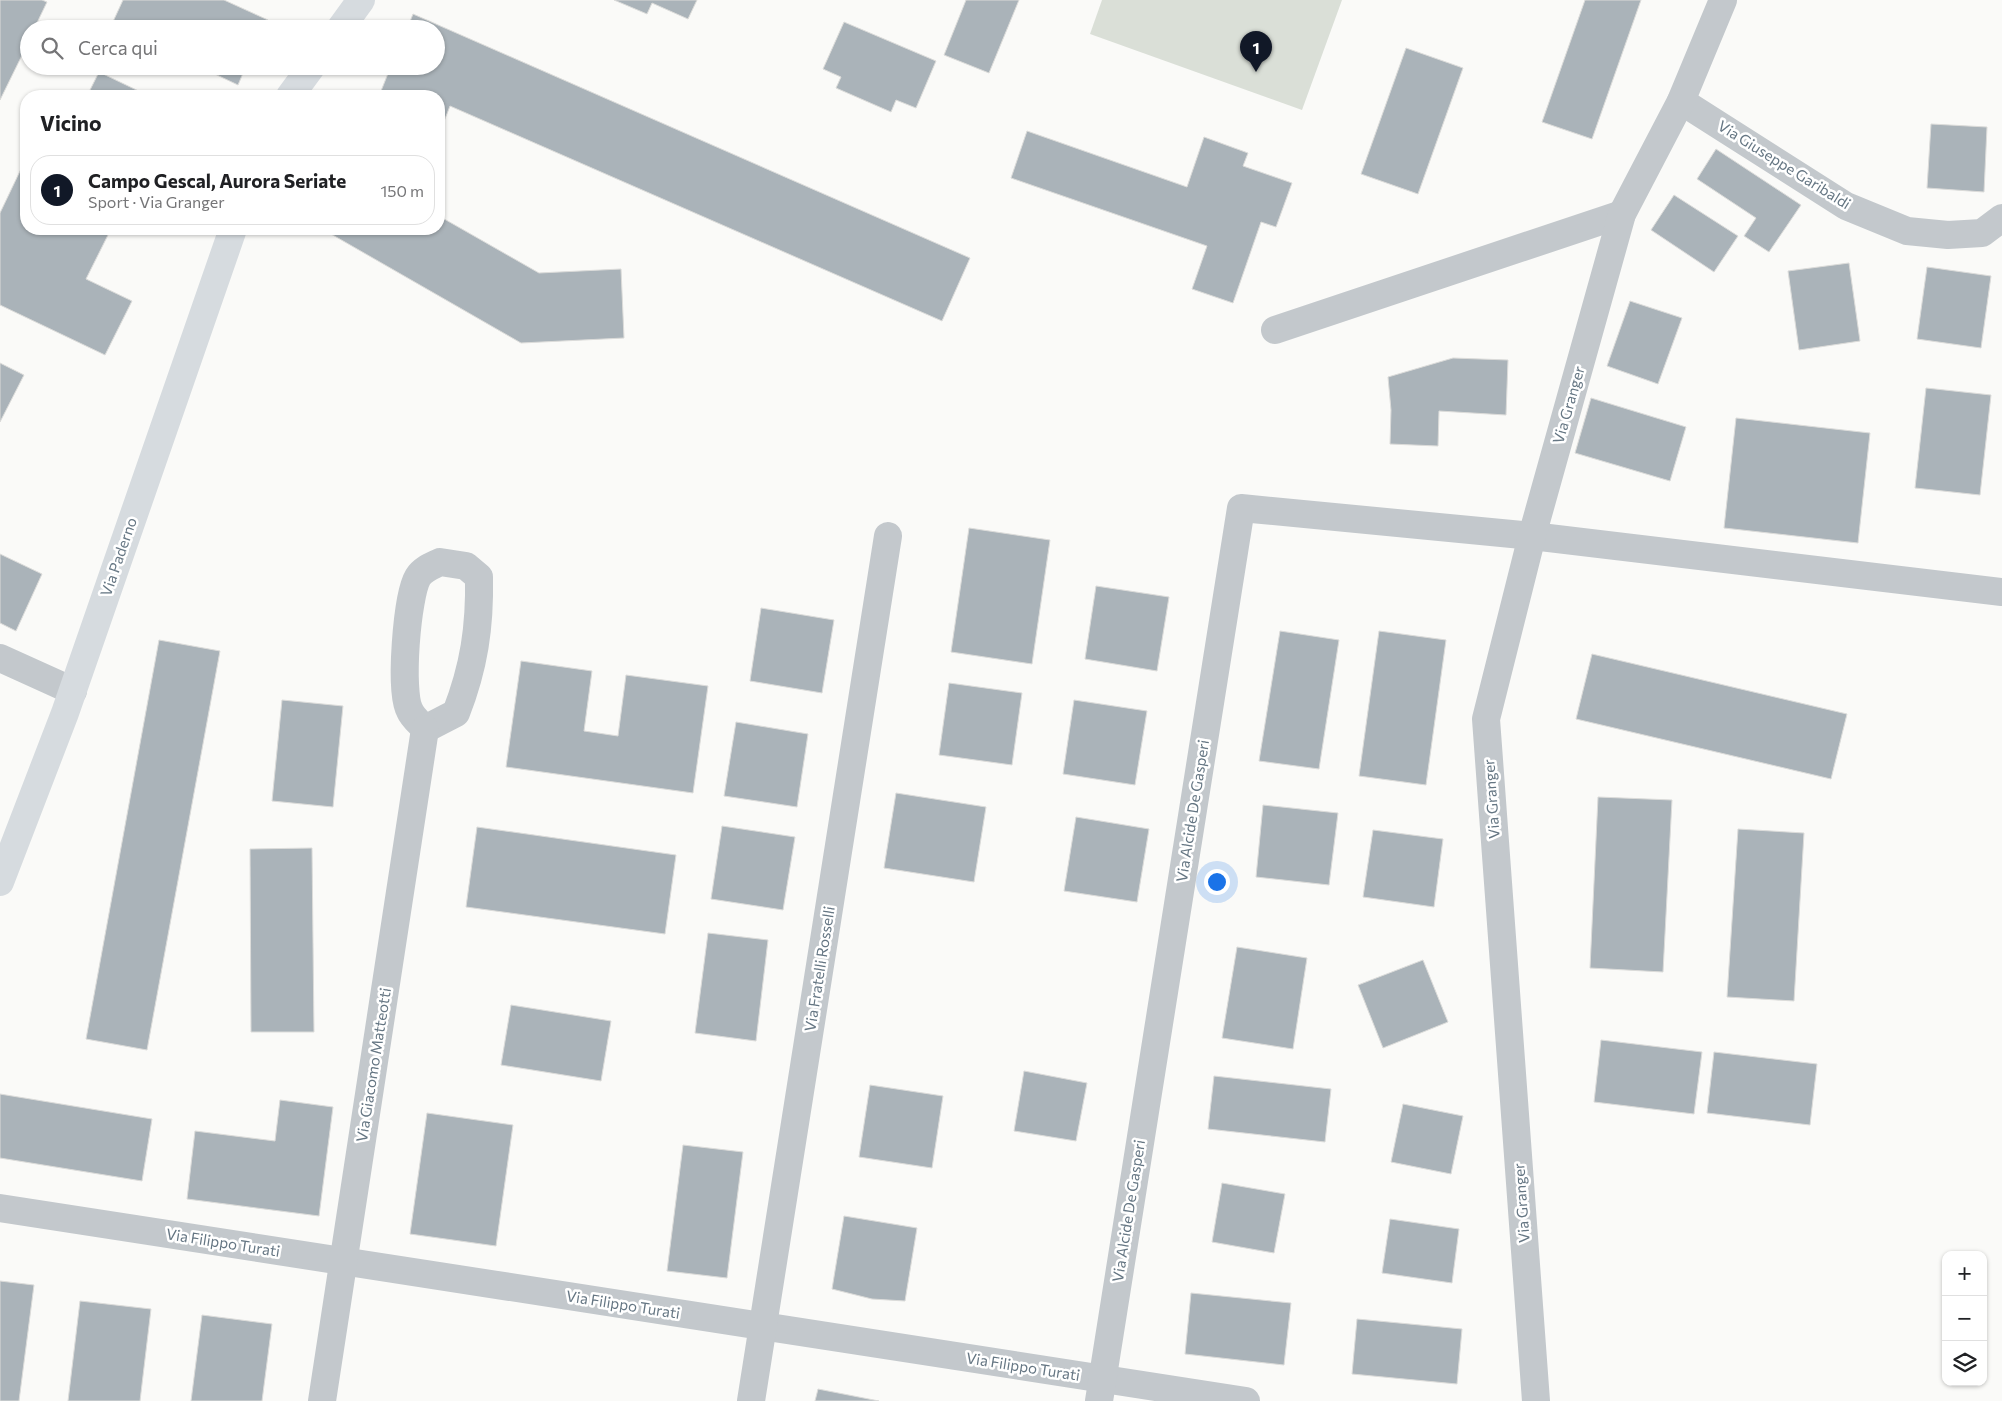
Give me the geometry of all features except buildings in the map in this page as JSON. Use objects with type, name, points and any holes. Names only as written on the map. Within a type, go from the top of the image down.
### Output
[{"type":"street","points":[[346,20],[360,0]]},
{"type":"street","name":"Via Granger","points":[[1536,1401],[1486,719],[1532,536],[1622,214],[1681,101],[1723,0]]},
{"type":"street","points":[[294,90],[305,75]]},
{"type":"street","name":"Via Giuseppe Garibaldi","points":[[1681,101],[1846,206],[1906,232],[1948,235],[1982,233],[2002,218]]},
{"type":"street","points":[[1276,330],[1622,214]]},
{"type":"street","name":"Via Paderno","points":[[0,882],[73,691],[231,235]]},
{"type":"street","name":"Via Alcide De Gasperi","points":[[1101,1390],[1241,508],[1532,536]]},
{"type":"street","name":"Via Fratelli Rosselli","points":[[751,1401],[888,536]]},
{"type":"street","points":[[1532,536],[2002,592]]},
{"type":"street","points":[[440,562],[466,566],[479,577],[476,650],[466,689],[456,713],[425,729],[409,711],[403,689],[408,623],[418,577],[427,568],[440,562]]},
{"type":"street","points":[[0,658],[73,691]]},
{"type":"street","name":"Via Giacomo Matteotti","points":[[322,1401],[425,729]]},
{"type":"street","name":"Via Filippo Turati","points":[[0,1208],[764,1327],[1101,1390],[1246,1401]]},
{"type":"shaded area","points":[[1102,0],[1342,0],[1302,110],[1090,34]]},
{"type":"place","name":"Campo Gescal, Aurora Seriate","points":[[1256,72]]}]
